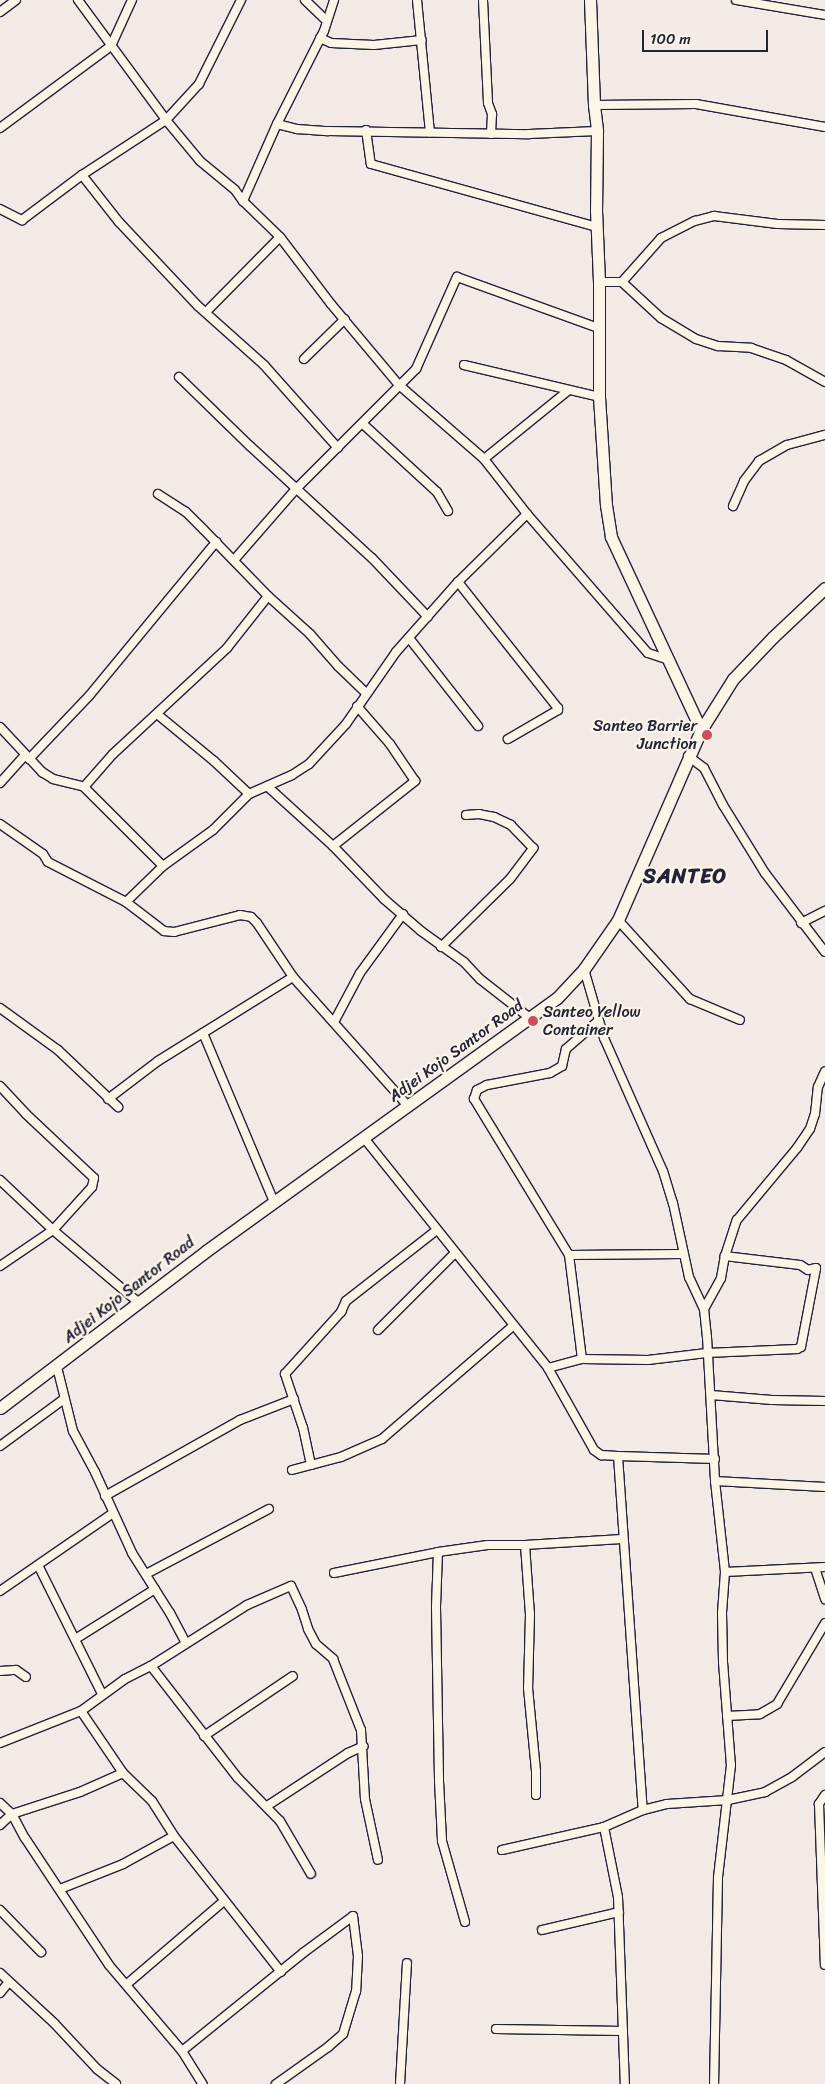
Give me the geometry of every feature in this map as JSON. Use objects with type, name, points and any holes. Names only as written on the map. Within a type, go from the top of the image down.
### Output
[{"type":"street","points":[[0,12],[16,0]]},
{"type":"street","points":[[78,0],[166,120],[200,161],[235,190],[243,201],[280,236],[305,272],[399,385],[484,459],[527,514],[648,653],[666,658]]},
{"type":"street","points":[[0,128],[111,46],[132,0]]},
{"type":"street","points":[[0,209],[22,220],[82,175],[166,120],[199,84],[241,0]]},
{"type":"street","points":[[305,0],[326,20]]},
{"type":"street","points":[[243,201],[277,124],[320,38],[334,0]]},
{"type":"street","points":[[417,0],[430,132]]},
{"type":"street","points":[[483,0],[488,102],[492,114],[491,134]]},
{"type":"street","points":[[590,0],[594,105],[598,131],[596,227],[599,282],[599,396],[606,505],[611,537],[701,730]]},
{"type":"street","points":[[736,0],[825,15]]},
{"type":"street","points":[[320,38],[331,43],[374,45],[422,40]]},
{"type":"street","points":[[594,105],[696,104],[825,127]]},
{"type":"street","points":[[277,124],[313,131],[366,130],[491,134],[598,131]]},
{"type":"street","points":[[366,130],[371,164],[596,227]]},
{"type":"street","points":[[82,175],[119,222],[206,312],[264,365],[338,448]]},
{"type":"street","points":[[622,282],[661,238],[695,221],[714,216],[778,224],[825,224]]},
{"type":"street","points":[[206,312],[280,236]]},
{"type":"street","points":[[234,560],[296,489],[416,369],[457,277],[599,328]]},
{"type":"street","points":[[599,282],[622,282],[661,318],[696,339],[718,346],[751,348],[786,360],[825,382]]},
{"type":"street","points":[[304,359],[345,319]]},
{"type":"street","points":[[464,365],[599,396]]},
{"type":"street","points":[[179,377],[296,489],[372,558],[428,617]]},
{"type":"street","points":[[484,459],[569,390]]},
{"type":"street","points":[[363,424],[437,492],[448,511]]},
{"type":"street","points":[[732,506],[744,481],[759,461],[787,445],[825,434]]},
{"type":"street","points":[[158,494],[186,512],[268,596],[310,634],[338,666],[366,693]]},
{"type":"street","points":[[126,902],[163,866],[213,830],[249,794],[292,775],[309,764],[346,724],[366,693],[409,638],[458,582],[527,514]]},
{"type":"street","points":[[0,783],[89,696],[216,542]]},
{"type":"street","points":[[458,582],[558,708],[558,710],[508,739]]},
{"type":"street","name":"Adjei Kojo Santor Road","points":[[0,1408],[274,1202],[558,998],[584,970],[618,920],[688,756],[701,730],[733,679],[773,636],[825,588]]},
{"type":"street","points":[[84,787],[108,758],[227,648],[268,596]]},
{"type":"street","points":[[409,638],[478,726]]},
{"type":"street","points":[[333,846],[415,781],[390,744],[358,706]]},
{"type":"street","points":[[156,714],[214,761],[249,794]]},
{"type":"street","points":[[0,727],[42,772],[53,779],[84,787],[163,866]]},
{"type":"street","points":[[688,756],[704,768],[723,805],[765,873],[825,952]]},
{"type":"street","points":[[267,786],[333,846],[384,899],[441,947],[464,962],[480,979],[530,1018]]},
{"type":"street","points":[[441,947],[510,879],[533,848],[511,825],[494,817],[479,814],[466,815]]},
{"type":"street","points":[[0,824],[43,854],[48,862],[126,902],[164,931],[174,932],[240,915],[251,918],[257,923],[293,977],[408,1106]]},
{"type":"street","points":[[801,922],[825,911]]},
{"type":"street","points":[[334,1022],[360,973],[403,914]]},
{"type":"street","points":[[618,920],[690,999],[740,1020]]},
{"type":"street","points":[[584,970],[598,1021],[663,1171],[673,1203],[683,1254],[696,1296],[704,1309],[715,1481],[725,1572],[722,1613],[731,1765],[718,1878],[714,2084]]},
{"type":"street","points":[[108,1099],[158,1061],[293,977]]},
{"type":"street","points":[[0,1008],[58,1050],[118,1107]]},
{"type":"street","points":[[582,1358],[568,1255],[474,1099],[477,1090],[487,1085],[550,1073],[562,1066],[566,1049],[598,1021]]},
{"type":"street","points":[[203,1033],[274,1202]]},
{"type":"street","points":[[704,1309],[722,1278],[725,1256],[737,1220],[798,1148],[810,1129],[815,1114],[818,1086],[825,1071]]},
{"type":"street","points":[[0,1086],[26,1114],[94,1178],[92,1187],[54,1230],[0,1266]]},
{"type":"street","points":[[364,1138],[548,1368],[594,1450],[601,1455],[715,1459]]},
{"type":"street","points":[[0,1180],[54,1230],[139,1303]]},
{"type":"street","points":[[311,1465],[294,1399],[285,1374],[341,1312],[346,1301],[437,1230]]},
{"type":"street","points":[[378,1330],[456,1253]]},
{"type":"street","points":[[568,1255],[683,1254]]},
{"type":"street","points":[[725,1256],[800,1265],[808,1270],[816,1268],[825,1272]]},
{"type":"street","points":[[548,1368],[582,1358],[648,1360],[707,1353],[797,1349],[801,1347],[816,1268]]},
{"type":"street","points":[[292,1470],[341,1457],[382,1439],[514,1325]]},
{"type":"street","points":[[56,1367],[73,1431],[132,1553],[186,1643]]},
{"type":"street","points":[[711,1395],[772,1400],[825,1401]]},
{"type":"street","points":[[0,1446],[64,1399]]},
{"type":"street","points":[[105,1496],[240,1420],[294,1399]]},
{"type":"street","points":[[618,1456],[622,1539],[643,1810]]},
{"type":"street","points":[[715,1481],[825,1487]]},
{"type":"street","points":[[146,1574],[269,1508]]},
{"type":"street","points":[[0,1591],[113,1513]]},
{"type":"street","points":[[334,1573],[488,1544],[525,1545],[622,1539]]},
{"type":"street","points":[[525,1545],[530,1614],[528,1688],[536,1771],[536,1795]]},
{"type":"street","points":[[438,1552],[436,1607],[438,1781],[442,1841],[465,1922]]},
{"type":"street","points":[[38,1565],[77,1638],[102,1694]]},
{"type":"street","points":[[725,1572],[825,1567]]},
{"type":"street","points":[[815,1568],[825,1600]]},
{"type":"street","points":[[0,1743],[81,1711],[102,1694],[152,1666],[247,1604],[291,1586],[316,1644],[333,1659],[361,1730],[364,1746],[365,1799],[378,1860]]},
{"type":"street","points":[[77,1638],[155,1589]]},
{"type":"street","points":[[727,1716],[760,1714],[776,1704],[825,1623]]},
{"type":"street","points":[[152,1666],[238,1778],[280,1821],[311,1874]]},
{"type":"street","points":[[0,1672],[16,1670],[26,1677]]},
{"type":"street","points":[[204,1736],[293,1676]]},
{"type":"street","points":[[81,1711],[123,1773],[152,1801],[174,1836],[281,1972]]},
{"type":"street","points":[[267,1806],[348,1753],[364,1746]]},
{"type":"street","points":[[502,1850],[604,1827],[643,1810],[676,1803],[728,1800],[765,1792],[792,1776],[825,1752]]},
{"type":"street","points":[[0,1825],[12,1814],[80,1792],[123,1773]]},
{"type":"street","points":[[825,1795],[819,1804],[825,1965]]},
{"type":"street","points":[[0,1803],[12,1814],[25,1838],[109,1964],[182,2051],[203,2084]]},
{"type":"street","points":[[604,1827],[618,1897],[625,2084]]},
{"type":"street","points":[[60,1889],[122,1864],[174,1836]]},
{"type":"street","points":[[127,1984],[224,1901]]},
{"type":"street","points":[[0,1910],[41,1952]]},
{"type":"street","points":[[542,1930],[619,1912]]},
{"type":"street","points":[[182,2051],[353,1916],[358,1965],[356,1991],[343,2034],[276,2084]]},
{"type":"street","points":[[400,2084],[407,1963]]},
{"type":"street","points":[[0,1973],[54,2023],[97,2069],[116,2084]]},
{"type":"street","points":[[0,1993],[10,1982]]},
{"type":"street","points":[[496,2029],[623,2031]]},
{"type":"place","name":"Santeo Barrier Junction","points":[[707,735]]},
{"type":"place","name":"Santeo Yellow Container","points":[[533,1021]]},
{"type":"district","name":"SANTEO","points":[[685,876]]}]
